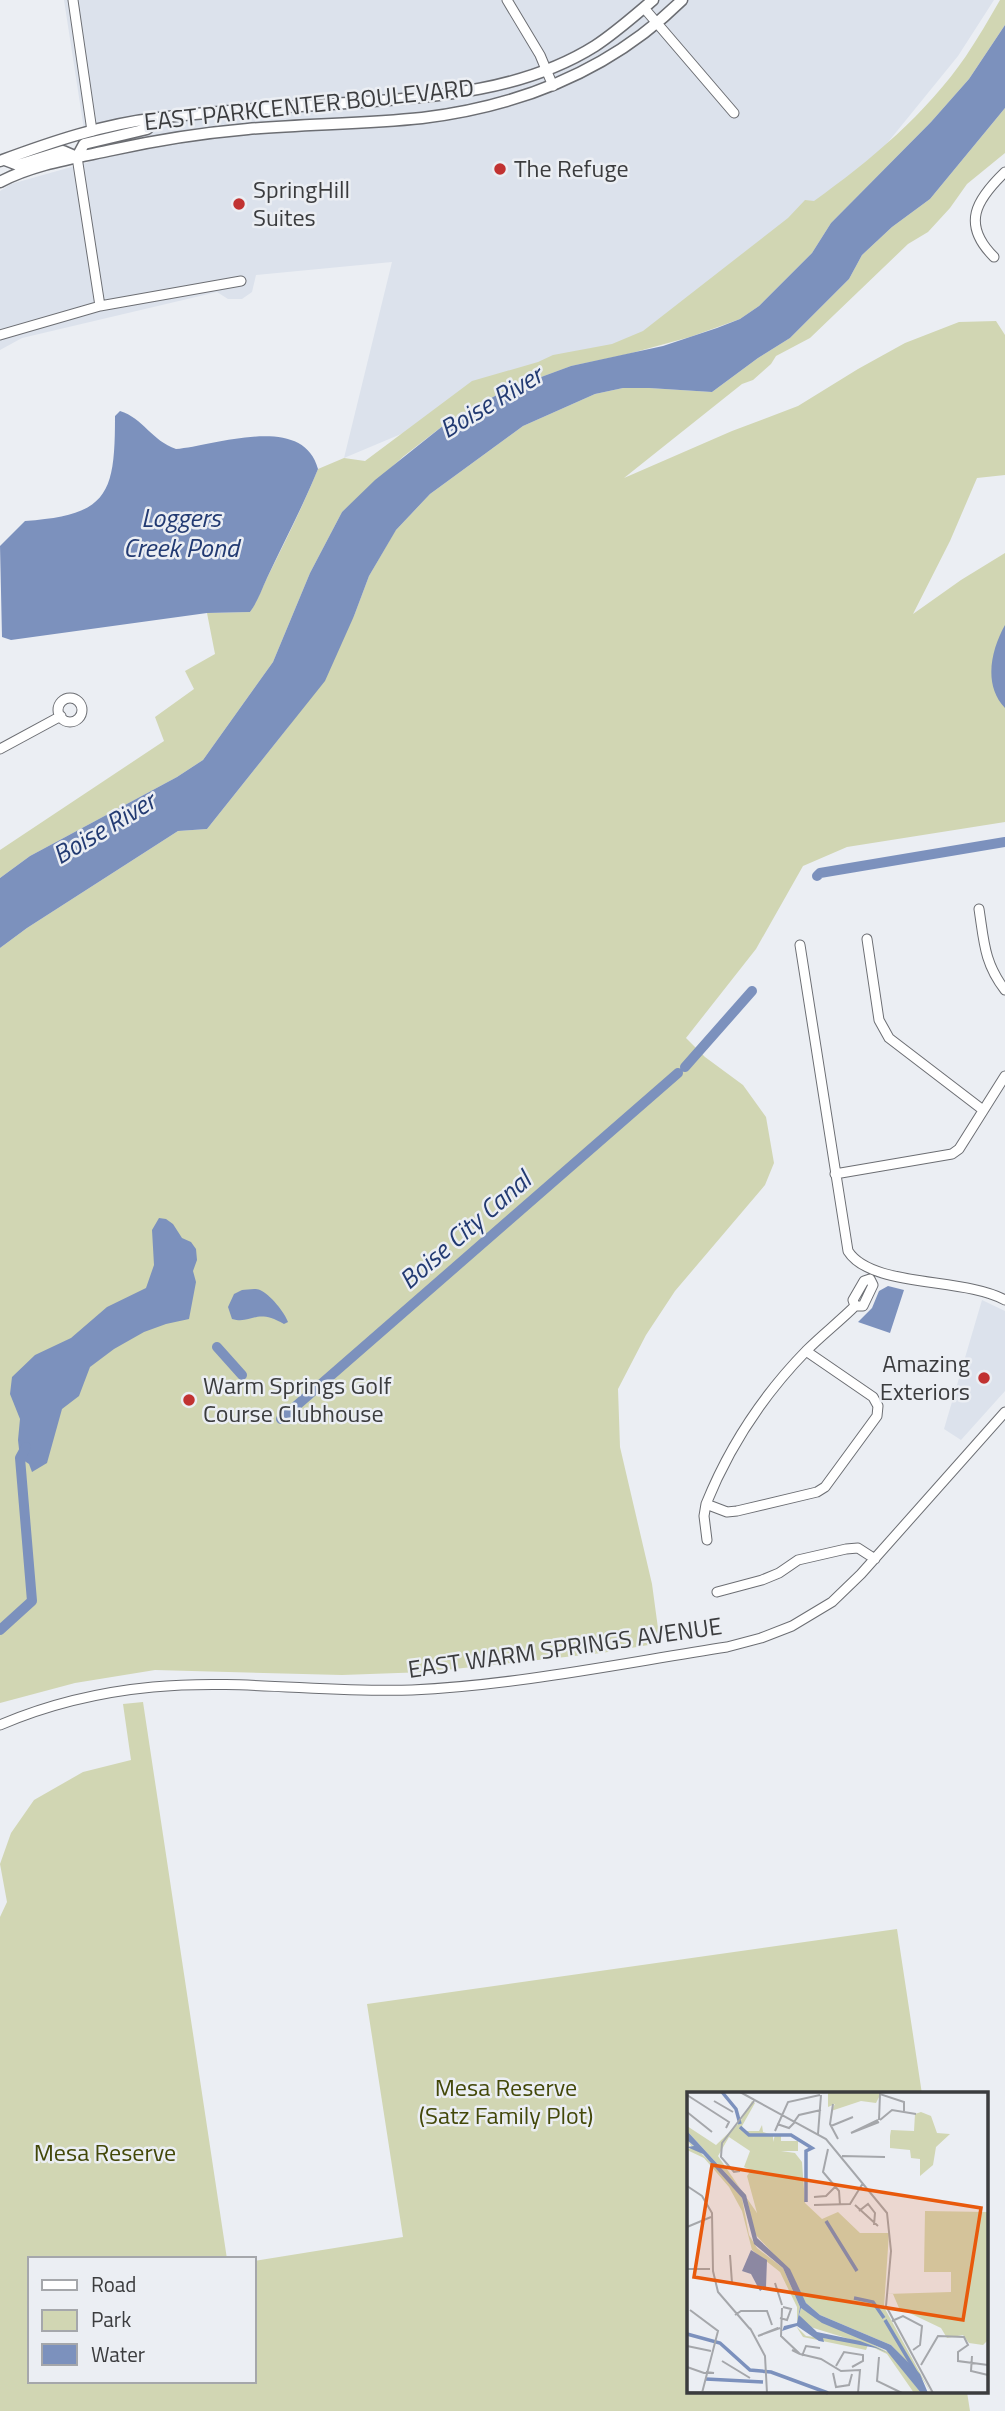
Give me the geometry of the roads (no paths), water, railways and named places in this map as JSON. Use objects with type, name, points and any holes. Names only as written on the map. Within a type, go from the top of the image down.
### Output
[{"type":"main road","name":"EAST PARKCENTER BOULEVARD","points":[[2,160],[92,131],[159,118],[453,94],[502,83],[547,68],[595,46],[653,0]]},
{"type":"main road","name":"EAST PARKCENTER BOULEVARD","points":[[0,182],[77,157],[159,140],[248,129],[433,116],[472,110],[553,86],[608,59],[657,23],[682,0]]},
{"type":"main road","points":[[2,160],[18,165],[63,151],[77,157],[84,144],[147,130],[159,118]]},
{"type":"street","points":[[73,0],[92,131]]},
{"type":"street","points":[[507,0],[547,68],[553,86]]},
{"type":"street","points":[[644,8],[734,113]]},
{"type":"street","points":[[77,157],[100,306]]},
{"type":"street","points":[[994,257],[977,235],[975,220],[979,202],[987,189],[1005,172]]},
{"type":"street","points":[[0,335],[100,306],[241,281]]},
{"type":"street","points":[[0,748],[61,716]]},
{"type":"street","points":[[979,909],[986,958],[1005,990]]},
{"type":"street","points":[[867,939],[879,1020],[888,1038],[983,1110]]},
{"type":"street","points":[[800,945],[835,1174],[848,1251],[853,1260],[871,1275],[972,1288],[1005,1300]]},
{"type":"street","points":[[835,1174],[952,1154],[959,1149],[1005,1076]]},
{"type":"street","points":[[707,1540],[704,1516],[706,1504],[724,1465],[757,1410],[806,1351],[855,1306],[863,1306],[873,1284],[871,1275]]},
{"type":"street","points":[[706,1504],[727,1512],[737,1511],[817,1492],[832,1479],[877,1416],[878,1406],[873,1397],[806,1351]]},
{"type":"street","name":"EAST WARM SPRINGS AVENUE","points":[[0,1725],[74,1700],[155,1687],[381,1691],[446,1688],[727,1647],[761,1638],[792,1626],[832,1602],[874,1559],[1005,1412]]},
{"type":"street","points":[[717,1592],[762,1580],[779,1573],[798,1560],[846,1549],[858,1548],[874,1559]]},
{"type":"water","name":"Boise River","points":[[1005,25],[1005,108],[930,199],[892,227],[862,255],[849,279],[790,338],[712,392],[623,388],[595,394],[523,426],[430,494],[396,530],[369,576],[325,681],[207,829],[178,831],[0,948],[0,878],[30,856],[177,777],[203,760],[273,662],[310,573],[342,512],[375,480],[449,421],[506,390],[571,366],[663,346],[740,319],[759,306],[812,253],[831,223],[931,122],[969,79]]},
{"type":"water","name":"Loggers Creek Pond","points":[[120,411],[135,419],[160,441],[176,449],[256,436],[295,441],[309,452],[318,469],[257,600],[250,612],[207,613],[11,640],[2,637],[0,546],[25,521],[74,513],[90,506],[101,496],[113,465],[115,416]]},
{"type":"water","points":[[1005,625],[1005,708],[994,689],[992,667],[996,645]]},
{"type":"water","points":[[159,1218],[173,1224],[182,1238],[191,1242],[196,1249],[197,1260],[193,1271],[196,1282],[189,1319],[144,1332],[90,1367],[79,1396],[62,1409],[47,1463],[32,1472],[29,1464],[20,1458],[20,1419],[10,1394],[12,1377],[35,1355],[71,1338],[107,1307],[146,1288],[154,1265],[152,1230]]},
{"type":"water","points":[[888,1286],[904,1290],[890,1333],[858,1322],[872,1308],[879,1291]]},
{"type":"water","points":[[256,1289],[264,1292],[277,1304],[288,1322],[284,1324],[266,1317],[232,1319],[228,1307],[234,1294],[242,1290]]},
{"type":"waterway","name":"Boise City Canal","points":[[817,876],[820,873],[1005,842]]},
{"type":"waterway","name":"Boise City Canal","points":[[685,1067],[752,991]]},
{"type":"waterway","name":"Boise City Canal","points":[[281,1419],[678,1073]]},
{"type":"waterway","name":"Boise City Canal","points":[[217,1347],[242,1375]]},
{"type":"waterway","name":"Boise City Canal","points":[[0,1630],[32,1601],[20,1458],[26,1447]]},
{"type":"place","name":"The Refuge","points":[[500,169]]},
{"type":"place","name":"SpringHill Suites","points":[[239,204]]},
{"type":"place","name":"Amazing Exteriors","points":[[984,1378]]},
{"type":"place","name":"Warm Springs Golf Course Clubhouse","points":[[189,1400]]},
{"type":"park label","name":"Mesa Reserve (Satz Family Plot)","points":[[506,2102]]},
{"type":"park label","name":"Mesa Reserve","points":[[105,2153]]}]
